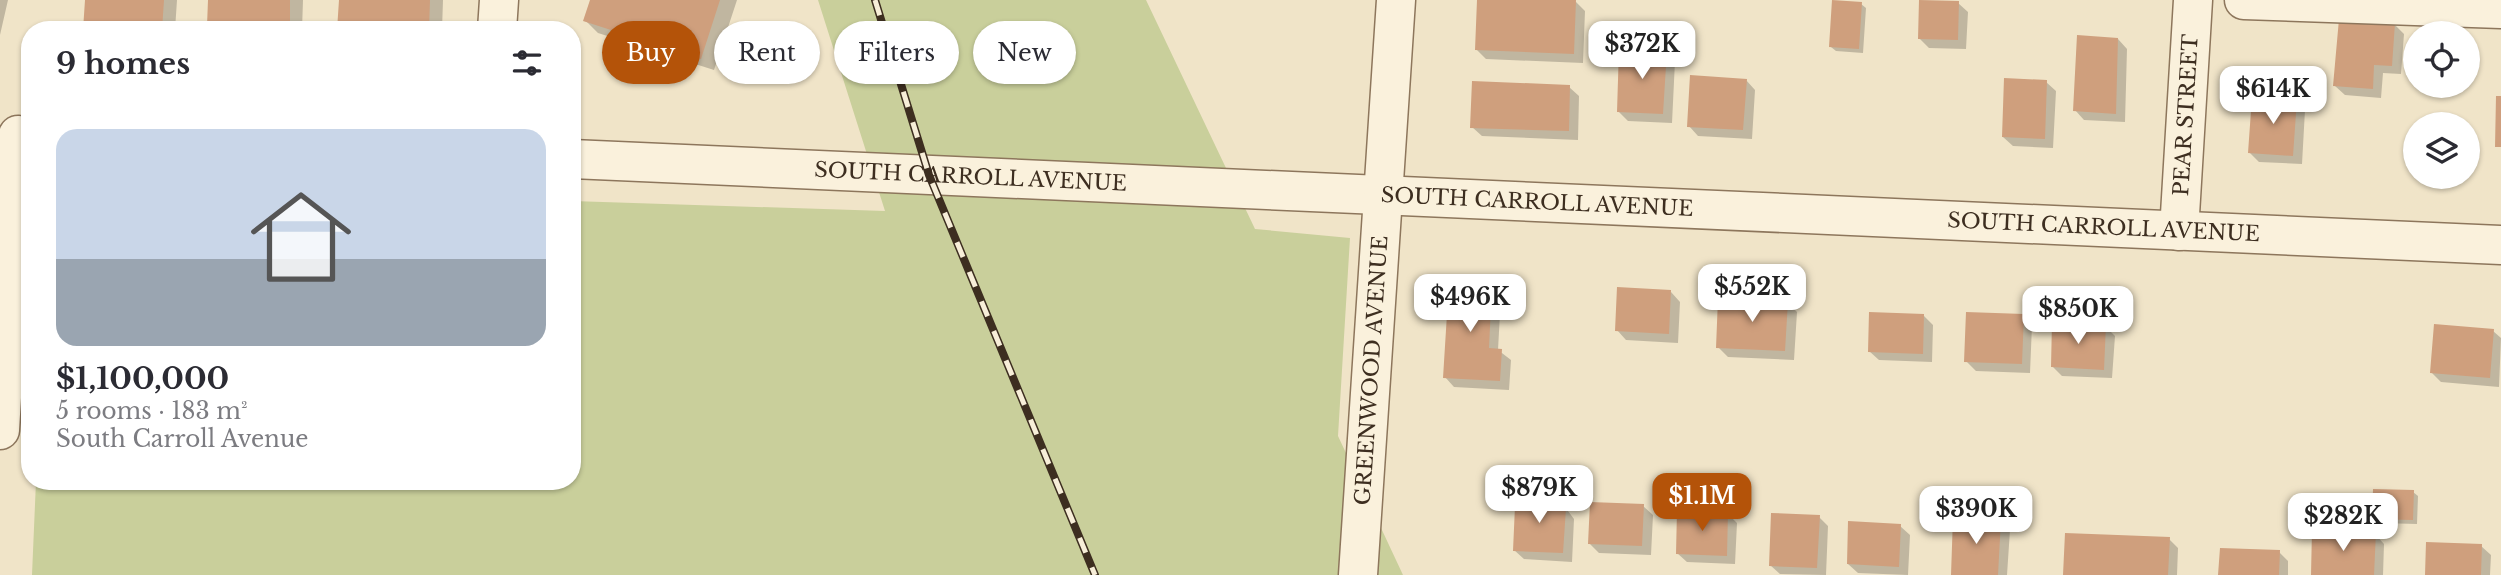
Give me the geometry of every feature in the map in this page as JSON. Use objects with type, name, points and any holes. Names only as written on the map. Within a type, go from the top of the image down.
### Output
[{"type":"street","points":[[498,21],[499,0]]},
{"type":"street","name":"GREENWOOD AVENUE","points":[[1358,575],[1396,0]]},
{"type":"street","name":"PEAR STREET","points":[[2179,231],[2193,0]]},
{"type":"street","points":[[2244,0],[2501,9]]},
{"type":"street","points":[[0,430],[16,135]]},
{"type":"street","name":"SOUTH CARROLL AVENUE","points":[[581,159],[2501,245]]},
{"type":"green space","points":[[818,0],[1146,0],[1255,229],[1350,238],[1338,436],[1403,575],[32,575],[36,490],[581,490],[581,201],[885,211],[845,84],[959,84],[959,21],[834,21],[834,50]]},
{"type":"building","points":[[85,0],[164,0],[163,21],[84,21]]},
{"type":"building","points":[[208,0],[290,0],[290,21],[207,21]]},
{"type":"building","points":[[339,0],[430,0],[429,21],[338,21]]},
{"type":"building","points":[[590,0],[720,0],[701,59],[700,21],[602,21],[602,27],[583,21]]},
{"type":"building","points":[[1477,0],[1576,0],[1574,54],[1475,50]]},
{"type":"building","points":[[1832,0],[1862,2],[1859,49],[1829,47]]},
{"type":"building","points":[[1919,0],[1959,1],[1958,40],[1918,39]]},
{"type":"building","points":[[2339,19],[2395,23],[2392,66],[2374,65],[2373,89],[2333,86]]},
{"type":"building","points":[[2077,35],[2118,38],[2116,114],[2073,111]]},
{"type":"building","points":[[1619,48],[1667,50],[1663,114],[1617,112]]},
{"type":"building","points":[[1690,75],[1747,79],[1743,130],[1687,127]]},
{"type":"building","points":[[2004,78],[2047,80],[2045,139],[2002,137]]},
{"type":"building","points":[[1472,81],[1570,85],[1569,131],[1470,128]]},
{"type":"building","points":[[2496,96],[2501,96],[2501,147],[2495,147]]},
{"type":"building","points":[[2252,97],[2297,99],[2293,156],[2248,153]]},
{"type":"building","points":[[1449,282],[1492,284],[1489,348],[1502,349],[1500,381],[1443,378]]},
{"type":"building","points":[[1617,287],[1671,290],[1669,334],[1615,331]]},
{"type":"building","points":[[1718,298],[1788,301],[1785,351],[1716,348]]},
{"type":"building","points":[[1869,312],[1924,314],[1923,354],[1868,352]]},
{"type":"building","points":[[1966,312],[2024,314],[2022,364],[1964,362]]},
{"type":"building","points":[[2052,322],[2106,324],[2104,370],[2051,367]]},
{"type":"building","points":[[2434,324],[2494,329],[2490,378],[2430,373]]},
{"type":"building","points":[[2373,489],[2414,490],[2413,520],[2372,519]]},
{"type":"building","points":[[1520,495],[1560,497],[1560,508],[1566,508],[1563,553],[1513,551],[1515,506],[1520,506]]},
{"type":"building","points":[[1590,502],[1644,504],[1642,546],[1588,544]]},
{"type":"building","points":[[1677,510],[1728,512],[1727,556],[1676,554]]},
{"type":"building","points":[[1771,513],[1820,515],[1817,568],[1769,566]]},
{"type":"building","points":[[1953,517],[2001,519],[1998,575],[1951,575]]},
{"type":"building","points":[[1848,521],[1901,524],[1899,567],[1847,564]]},
{"type":"building","points":[[2312,530],[2376,532],[2374,575],[2311,575]]},
{"type":"building","points":[[2065,533],[2170,537],[2168,575],[2063,575]]},
{"type":"building","points":[[2426,542],[2482,544],[2481,575],[2425,575]]},
{"type":"building","points":[[2220,548],[2280,550],[2279,575],[2218,575]]},
{"type":"railway","points":[[875,0],[929,175],[1095,575]]}]
